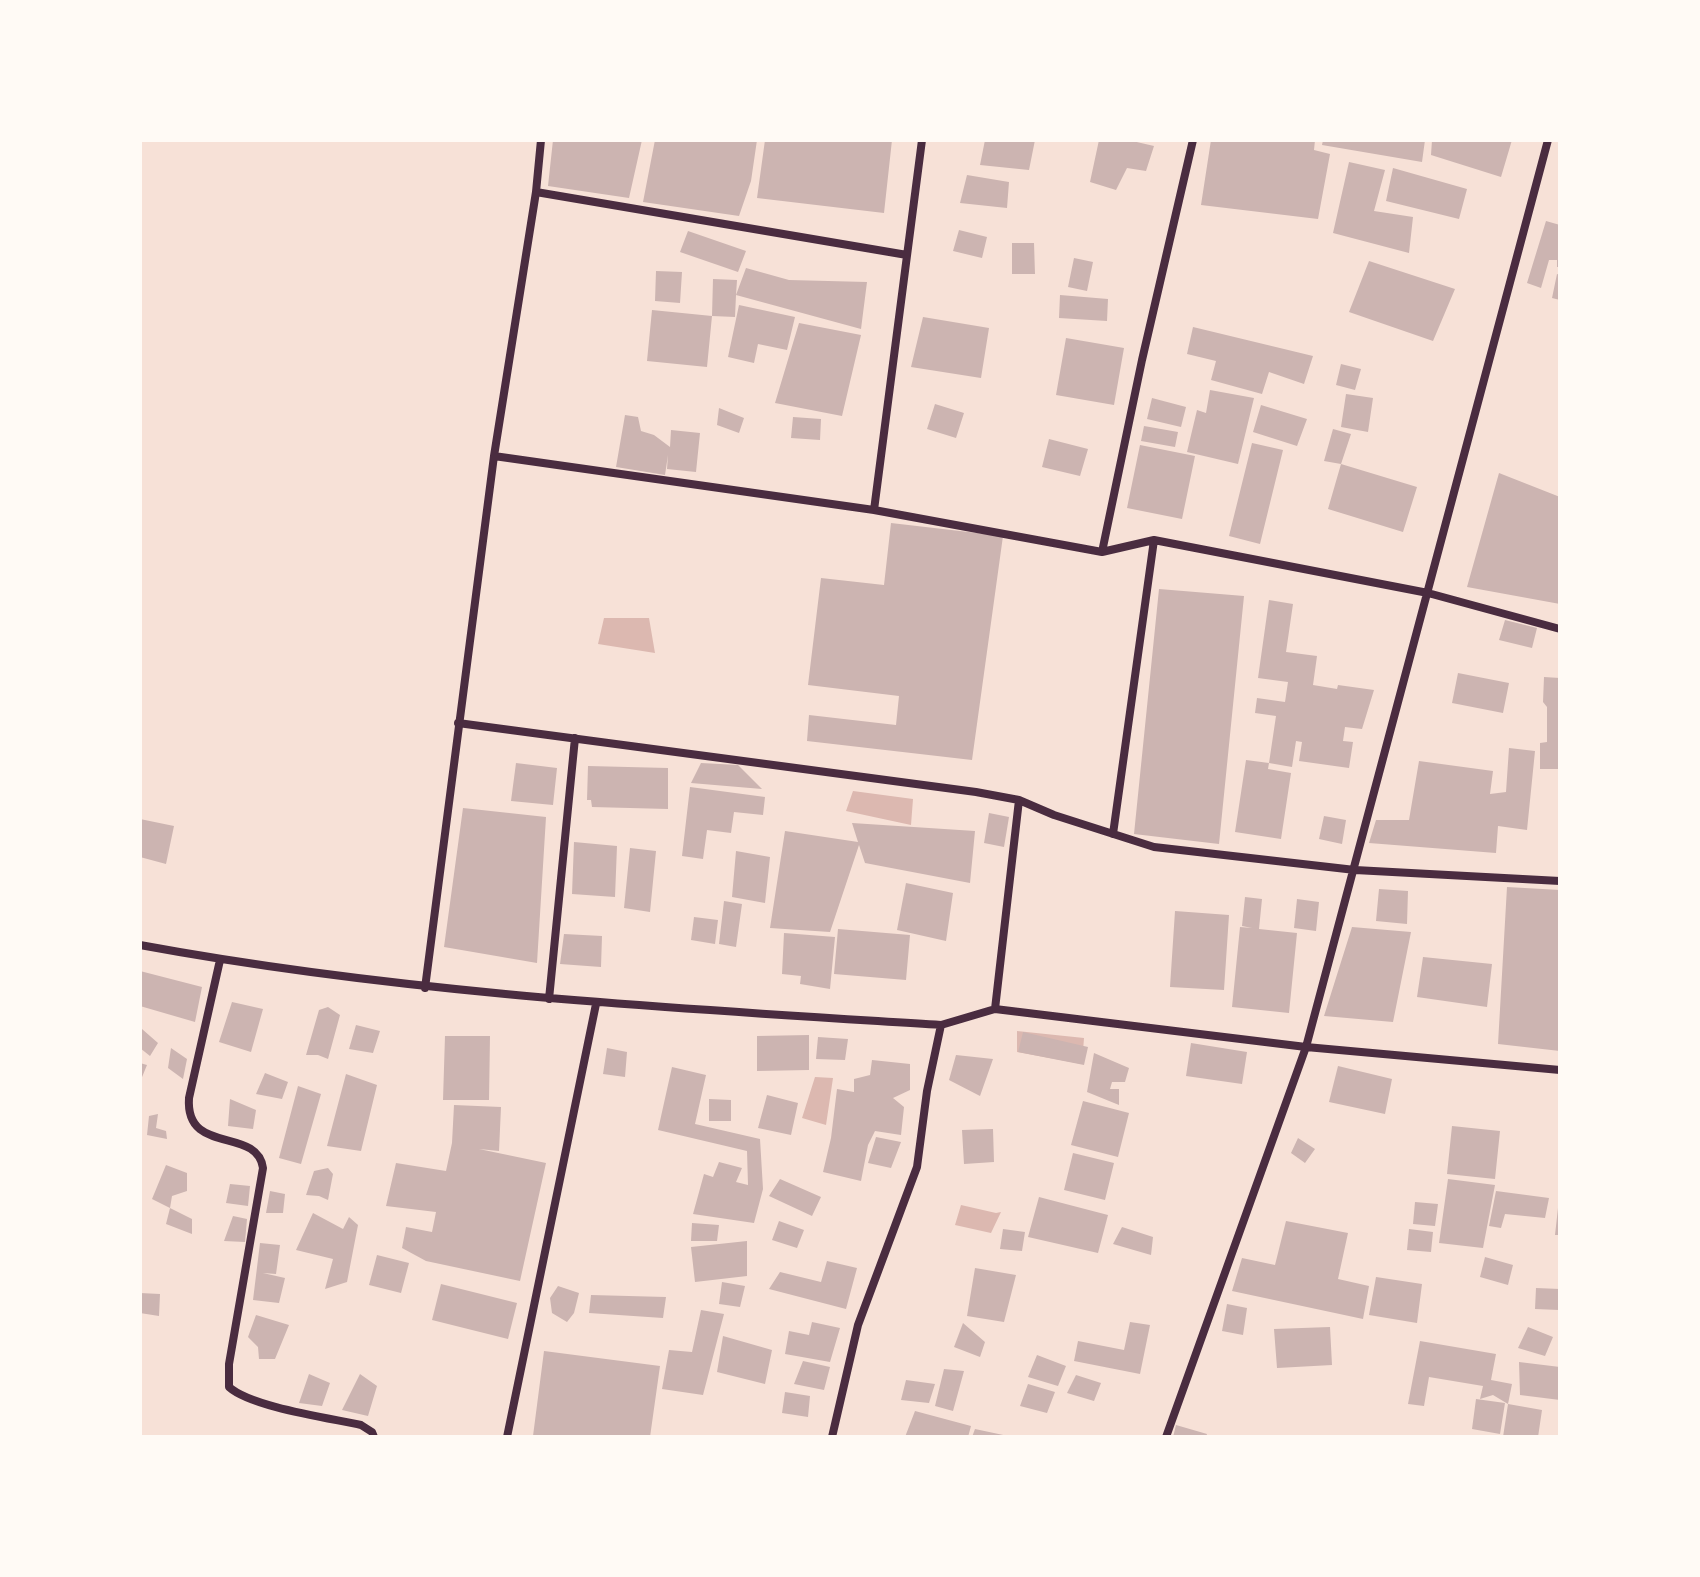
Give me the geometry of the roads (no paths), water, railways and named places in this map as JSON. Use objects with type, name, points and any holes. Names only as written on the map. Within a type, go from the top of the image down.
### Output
[{"type":"street","points":[[425,988],[494,456],[536,192],[541,140]]},
{"type":"street","points":[[874,510],[922,140]]},
{"type":"street","points":[[1102,552],[1193,140]]},
{"type":"street","points":[[1166,1437],[1306,1047],[1548,140]]},
{"type":"street","points":[[536,192],[907,255]]},
{"type":"street","points":[[494,456],[874,510],[1102,552],[1154,540],[1428,593],[1560,629]]},
{"type":"street","points":[[1113,834],[1154,540]]},
{"type":"street","points":[[458,723],[831,771],[1019,800],[1054,815],[1154,847],[1355,870],[1560,881]]},
{"type":"street","points":[[549,999],[575,738]]},
{"type":"street","points":[[995,1009],[1019,800]]},
{"type":"street","points":[[140,945],[220,960],[425,988],[596,1004],[941,1025],[995,1009],[1306,1047],[1560,1070]]},
{"type":"street","points":[[220,960],[188,1114],[199,1130],[251,1149],[259,1156],[263,1168],[229,1364],[229,1387],[236,1393],[260,1401],[361,1425],[374,1437]]},
{"type":"street","points":[[507,1437],[596,1004]]},
{"type":"street","points":[[832,1437],[858,1325],[917,1167],[927,1091],[941,1025]]}]
